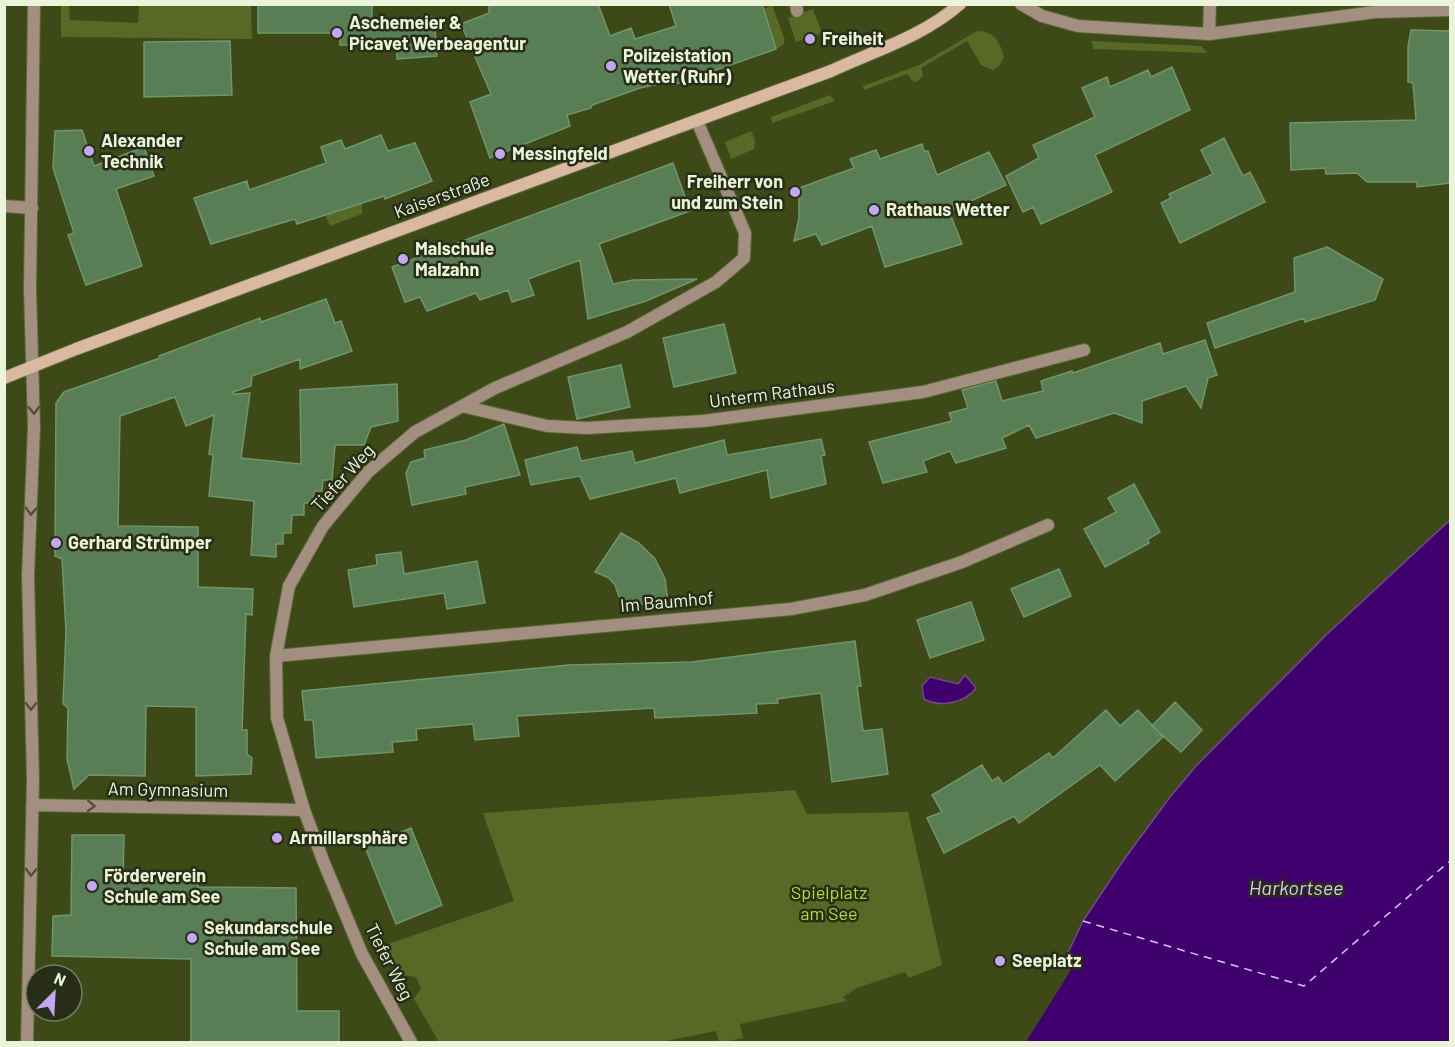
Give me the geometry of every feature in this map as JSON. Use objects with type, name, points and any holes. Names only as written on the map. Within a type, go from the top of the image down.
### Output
[{"type":"main road","name":"Kaiserstraße","points":[[32,367],[900,44],[945,18],[960,4]]},
{"type":"main road","points":[[4,378],[32,367]]},
{"type":"street","points":[[27,1042],[32,805],[28,576],[34,427],[32,208],[34,4]]},
{"type":"street","points":[[1021,4],[1042,16],[1078,26],[1209,34],[1375,8],[1450,10]]},
{"type":"street","points":[[1209,34],[1210,4]]},
{"type":"street","name":"Tiefer Weg","points":[[411,1042],[362,954],[304,810],[278,718],[276,656],[289,586],[323,526],[368,472],[415,432],[495,388],[627,333],[716,282],[744,258],[745,233],[697,121]]},
{"type":"street","points":[[4,206],[32,208]]},
{"type":"street","name":"Unterm Rathaus","points":[[462,406],[547,426],[587,428],[703,421],[923,392],[1084,350]]},
{"type":"street","name":"Im Baumhof","points":[[276,656],[791,609],[865,595],[962,562],[1048,525]]},
{"type":"street","name":"Am Gymnasium","points":[[32,805],[304,810]]},
{"type":"green space","points":[[61,5],[69,5],[70,20],[138,23],[139,5],[251,5],[252,39],[61,37]]},
{"type":"green space","points":[[772,5],[785,40],[783,45],[776,49],[763,9]]},
{"type":"green space","points":[[813,9],[822,33],[796,42],[788,18]]},
{"type":"green space","points":[[977,31],[992,35],[1000,47],[1004,57],[999,66],[993,70],[981,65],[967,41],[921,68],[923,75],[918,81],[914,82],[907,74],[864,90],[863,86],[919,65]]},
{"type":"green space","points":[[1091,41],[1201,46],[1208,53],[1094,49]]},
{"type":"green space","points":[[830,95],[835,101],[772,123],[771,117]]},
{"type":"green space","points":[[751,131],[755,140],[754,149],[731,159],[725,142]]},
{"type":"green space","points":[[362,202],[362,214],[330,226],[325,215]]},
{"type":"green space","name":"Spielplatz am See","points":[[795,790],[807,814],[908,812],[942,965],[909,978],[905,972],[857,988],[843,997],[847,1001],[740,1024],[743,1038],[722,1042],[719,1042],[716,1031],[661,1042],[439,1042],[414,999],[421,988],[416,977],[402,975],[385,945],[514,901],[483,813]]},
{"type":"water","name":"Harkortsee","points":[[1450,520],[1450,1042],[1016,1042],[1059,959],[1064,961],[1083,921],[1170,797],[1196,766],[1326,635]]},
{"type":"water","points":[[965,675],[976,688],[965,697],[945,703],[930,702],[924,699],[922,686],[930,677],[958,684]]},
{"type":"pier","points":[[1055,959],[1071,970],[1026,1042],[1013,1042]]},
{"type":"building","points":[[258,4],[372,4],[372,22],[434,17],[437,56],[397,59],[396,45],[340,45],[340,33],[258,33]]},
{"type":"building","points":[[489,4],[598,4],[610,36],[631,28],[635,39],[676,26],[669,4],[762,4],[776,49],[673,85],[672,81],[640,88],[592,105],[591,108],[567,115],[570,126],[490,158],[470,102],[491,94],[461,24],[489,13]]},
{"type":"building","points":[[1411,30],[1450,31],[1450,183],[1417,187],[1417,182],[1367,182],[1357,173],[1326,174],[1325,168],[1291,170],[1290,123],[1416,120],[1413,83],[1408,82],[1408,47]]},
{"type":"building","points":[[230,41],[232,95],[144,97],[144,42]]},
{"type":"building","points":[[1172,67],[1190,110],[1095,155],[1112,192],[1041,224],[1033,207],[1023,212],[1006,176],[1039,158],[1033,145],[1095,117],[1082,88],[1107,77],[1110,87],[1148,70],[1151,77]]},
{"type":"building","points":[[82,130],[94,166],[144,147],[154,176],[116,189],[142,266],[86,285],[68,235],[74,233],[53,168],[55,131]]},
{"type":"building","points":[[381,135],[388,151],[415,143],[432,181],[385,199],[384,196],[297,224],[295,219],[211,244],[194,198],[247,181],[249,190],[326,163],[321,147],[341,140],[345,149]]},
{"type":"building","points":[[1224,138],[1243,176],[1250,172],[1265,202],[1180,243],[1161,203],[1171,198],[1169,194],[1213,174],[1201,150]]},
{"type":"building","name":"Rathaus Wetter","points":[[922,144],[924,151],[928,151],[937,175],[989,152],[1006,185],[949,211],[962,244],[885,267],[872,226],[822,245],[816,234],[794,241],[799,218],[799,188],[854,168],[850,159],[876,150],[880,159]]},
{"type":"building","points":[[673,163],[690,211],[599,244],[613,284],[633,280],[697,279],[646,301],[588,319],[580,260],[528,279],[534,295],[512,302],[508,290],[480,300],[476,293],[427,311],[420,297],[405,302],[392,267]]},
{"type":"building","points":[[1327,247],[1383,279],[1375,300],[1305,322],[1304,318],[1215,348],[1207,323],[1295,292],[1294,258]]},
{"type":"building","points":[[326,299],[335,323],[341,321],[352,351],[300,369],[300,359],[252,376],[251,386],[233,392],[234,394],[250,393],[241,458],[301,464],[300,390],[397,384],[398,421],[371,427],[364,445],[335,445],[332,480],[323,480],[322,491],[314,491],[313,503],[304,503],[304,515],[292,515],[291,533],[283,533],[283,544],[276,544],[276,557],[251,555],[254,501],[209,496],[213,455],[209,454],[214,415],[186,426],[175,397],[120,416],[118,526],[198,527],[198,587],[253,589],[252,615],[246,614],[242,730],[247,730],[247,754],[252,758],[251,774],[196,776],[196,707],[146,706],[145,776],[89,775],[74,789],[67,759],[68,708],[63,704],[66,631],[62,559],[55,556],[56,403],[64,392],[160,358],[159,356],[260,318],[261,322]]},
{"type":"building","points":[[724,324],[736,373],[674,387],[663,338]]},
{"type":"building","points":[[1205,340],[1217,375],[1208,378],[1201,408],[1186,386],[1142,401],[1142,423],[1114,413],[1036,438],[1029,425],[1002,438],[1006,448],[956,463],[950,451],[923,461],[927,472],[883,483],[869,442],[952,421],[949,413],[968,408],[962,390],[996,381],[1002,401],[1043,391],[1041,381],[1072,371],[1073,373],[1160,343],[1163,354]]},
{"type":"building","points":[[621,365],[630,407],[577,419],[568,377]]},
{"type":"building","points":[[504,424],[520,475],[465,487],[466,494],[412,505],[406,473],[411,462],[425,458],[424,450],[466,440]]},
{"type":"building","points":[[821,439],[825,455],[821,456],[826,484],[771,498],[767,470],[680,493],[676,478],[590,499],[580,476],[531,485],[525,460],[577,447],[581,461],[632,451],[635,463],[724,440],[727,455]]},
{"type":"building","points":[[1134,484],[1160,532],[1148,539],[1149,543],[1105,567],[1084,529],[1116,512],[1108,498]]},
{"type":"building","points":[[621,533],[639,543],[655,559],[665,579],[668,602],[622,605],[615,585],[609,578],[595,572]]},
{"type":"building","points":[[401,552],[404,574],[477,561],[485,603],[447,609],[444,593],[354,607],[348,570],[377,565],[376,555]]},
{"type":"building","points":[[1059,569],[1071,596],[1024,617],[1011,589]]},
{"type":"building","points":[[971,602],[984,640],[930,658],[917,620]]},
{"type":"building","points":[[855,641],[861,686],[857,686],[863,731],[882,729],[888,774],[832,782],[821,693],[777,699],[778,703],[756,704],[757,713],[655,718],[654,708],[517,716],[519,736],[475,740],[473,724],[416,729],[417,740],[392,742],[393,752],[316,758],[313,720],[305,720],[302,691],[569,665],[692,662]]},
{"type":"building","points":[[1175,702],[1202,730],[1181,752],[1152,726]]},
{"type":"building","points":[[1106,710],[1120,726],[1138,710],[1163,737],[1115,781],[1100,765],[1019,823],[1014,816],[944,853],[927,818],[942,812],[932,795],[982,765],[992,781],[998,777],[1003,784],[1049,753],[1053,758]]},
{"type":"building","points":[[411,828],[442,905],[396,924],[365,847]]},
{"type":"building","name":"Sekundarschule Schule am See","points":[[72,835],[124,835],[123,880],[198,880],[198,887],[296,888],[297,1011],[339,1011],[339,1042],[191,1042],[191,959],[52,956],[53,916],[71,915]]},
{"type":"ferry route","points":[[1083,921],[1304,986],[1450,861]]},
{"type":"place","name":"Aschemeier & Picavet Werbeagentur","points":[[337,33]]},
{"type":"place","name":"Freiheit","points":[[810,39]]},
{"type":"place","name":"Polizeistation Wetter (Ruhr)","points":[[611,66]]},
{"type":"place","name":"Alexander Technik","points":[[89,151]]},
{"type":"place","name":"Messingfeld","points":[[500,154]]},
{"type":"place","name":"Freiherr von und zum Stein","points":[[795,192]]},
{"type":"place","name":"Rathaus Wetter","points":[[874,210]]},
{"type":"place","name":"Malschule Malzahn","points":[[403,259]]},
{"type":"place","name":"Gerhard Strümper","points":[[56,543]]},
{"type":"place","name":"Armillarsphäre","points":[[277,838]]},
{"type":"place","name":"Förderverein Schule am See","points":[[92,886]]},
{"type":"place","name":"Sekundarschule Schule am See","points":[[192,938]]},
{"type":"place","name":"Seeplatz","points":[[1000,961]]}]
